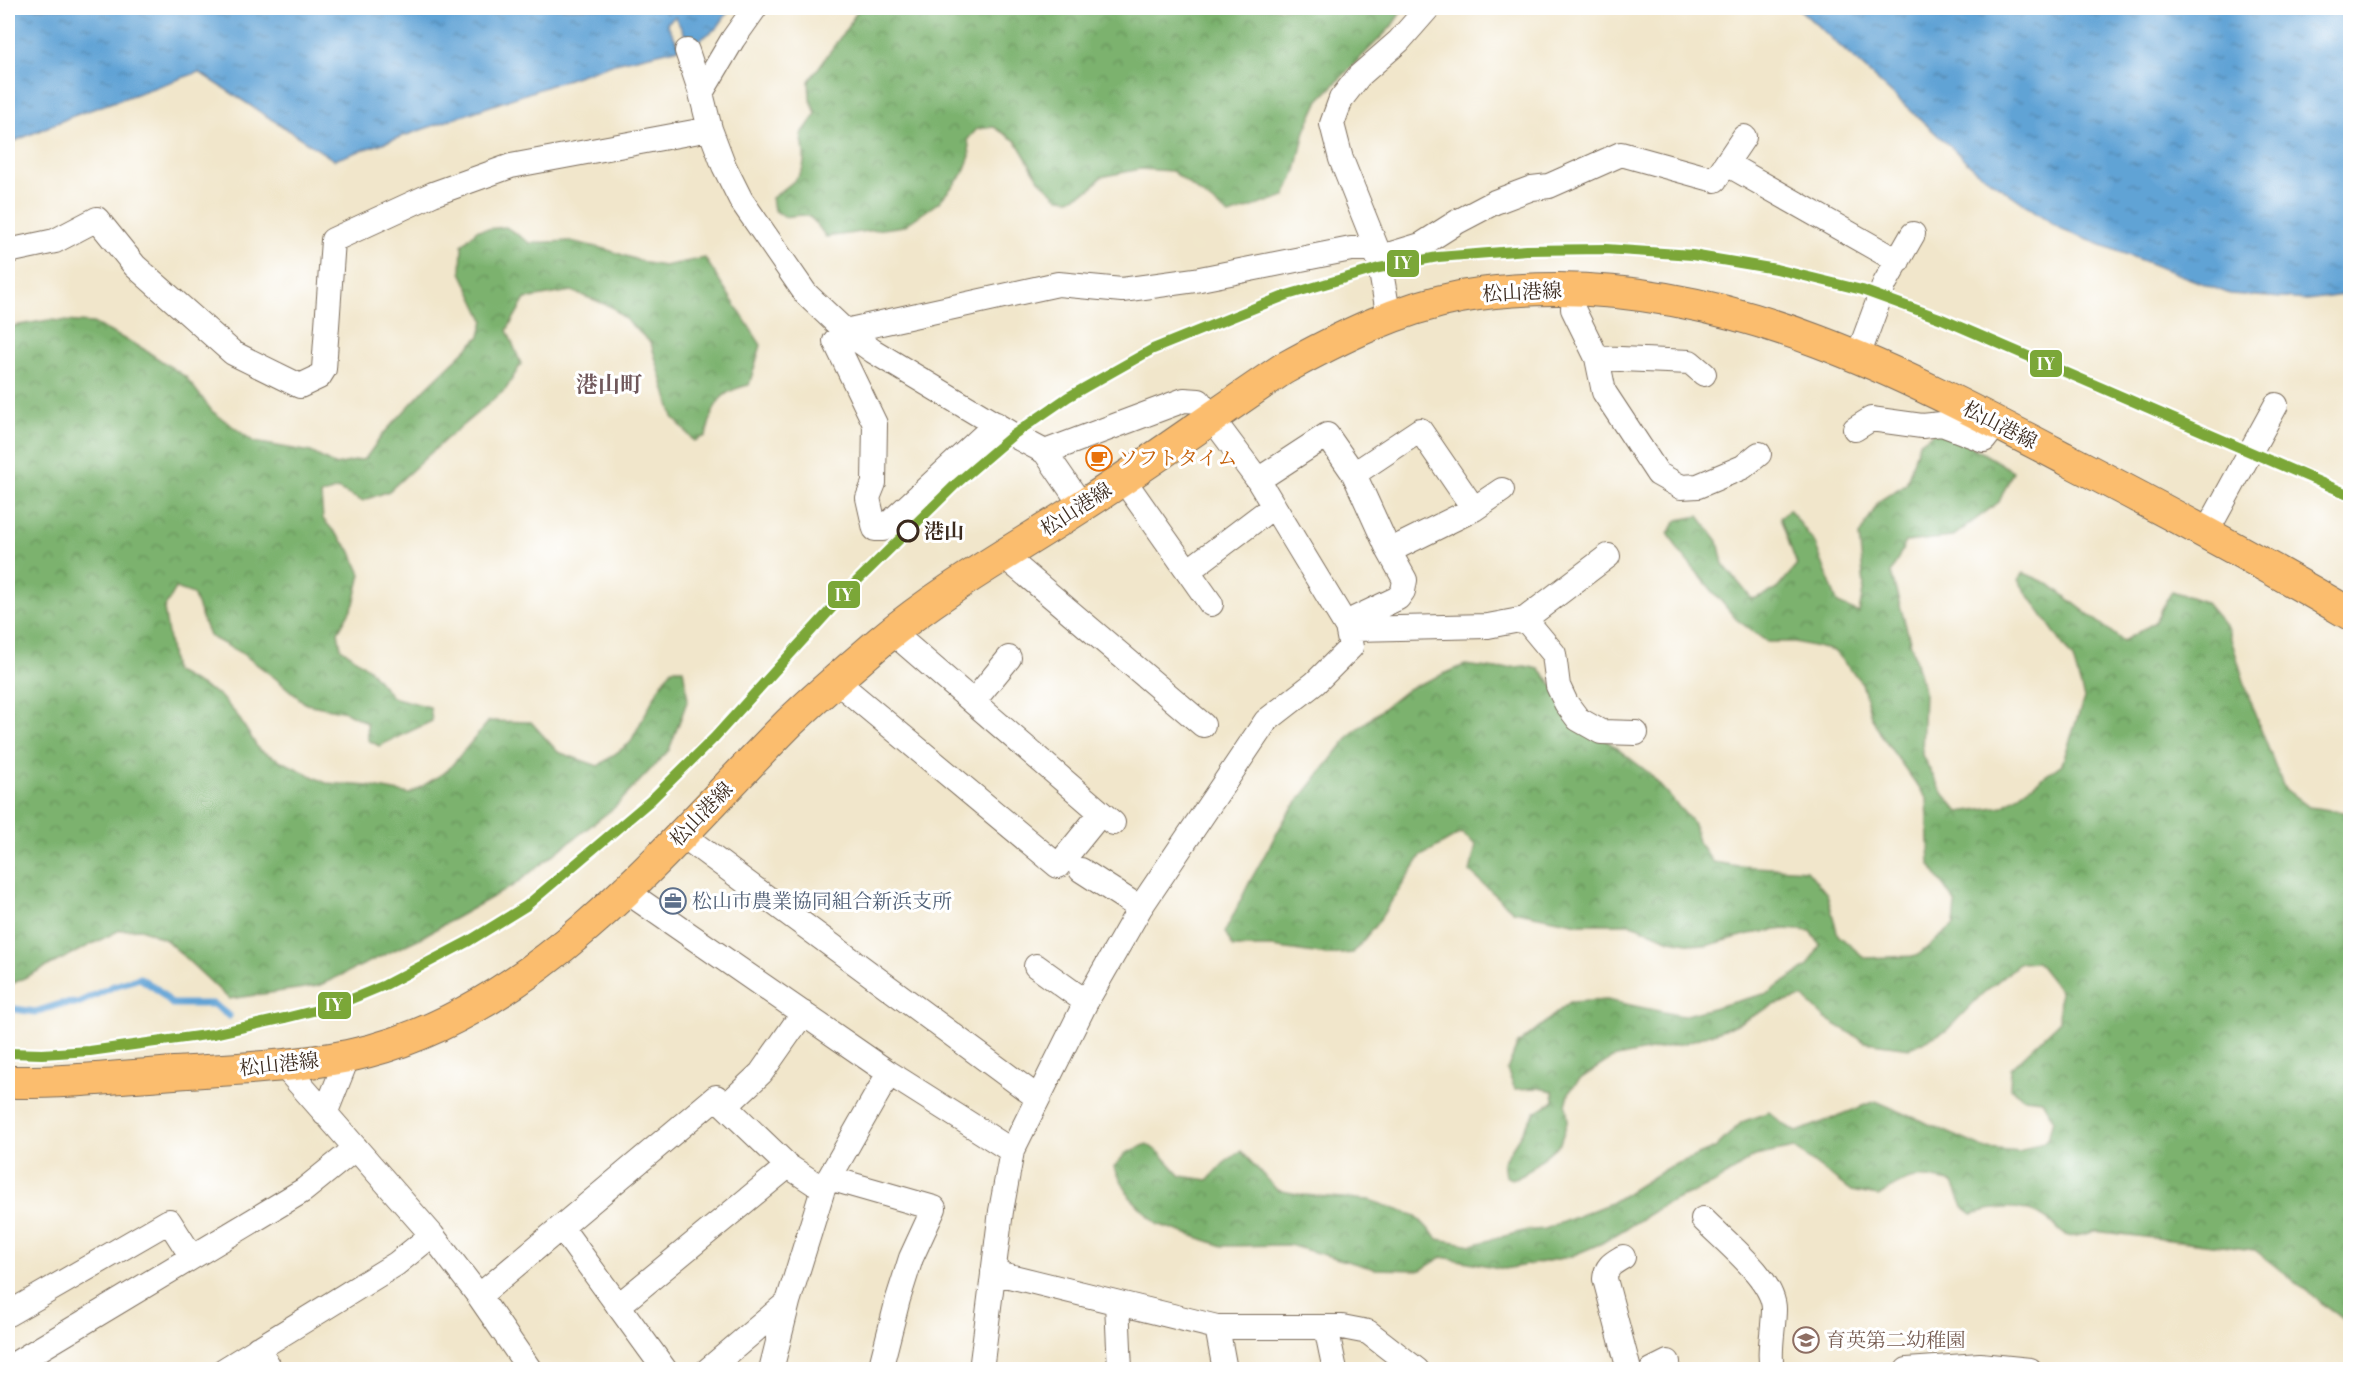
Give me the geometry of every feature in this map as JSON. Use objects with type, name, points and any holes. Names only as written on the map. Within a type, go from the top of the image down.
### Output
[{"type":"main road","name":"松山港線","points":[[8,1082],[41,1082],[283,1065],[348,1056],[387,1046],[444,1023],[498,993],[547,959],[626,891],[790,722],[835,680],[892,632],[945,592],[1082,506],[1283,369],[1389,318],[1462,296],[1514,291],[1626,292],[1720,311],[1814,338],[1858,356],[1997,423],[2206,533],[2350,614]]},
{"type":"street","points":[[701,93],[733,39],[755,8]]},
{"type":"street","points":[[1389,318],[1378,254],[1341,159],[1332,124],[1341,99],[1359,76],[1398,41],[1428,8]]},
{"type":"street","points":[[687,51],[710,129],[724,166],[741,200],[806,294],[845,331],[1045,452],[1082,506]]},
{"type":"street","points":[[8,251],[55,241],[97,219],[135,266],[233,353],[249,363],[300,386],[319,377],[324,369],[333,240],[433,194],[512,166],[710,129]]},
{"type":"street","points":[[1716,178],[1744,137]]},
{"type":"street","points":[[996,424],[883,529],[875,529],[868,498],[874,483],[875,424],[835,341],[845,331],[1058,284],[1122,290],[1195,280],[1340,251],[1378,254],[1421,245],[1457,222],[1496,202],[1532,188],[1549,186],[1621,154],[1716,178],[1898,261]]},
{"type":"street","points":[[1858,356],[1885,283],[1913,234]]},
{"type":"street","points":[[1574,290],[1573,309],[1597,358],[1604,392],[1658,474],[1682,487],[1698,486],[1743,466],[1759,454]]},
{"type":"street","points":[[1597,358],[1690,362],[1704,374]]},
{"type":"street","points":[[981,1370],[993,1272],[1012,1151],[1086,1002],[1140,908],[1266,721],[1315,683],[1351,647],[1347,627],[1258,480],[1199,401],[1184,400],[1045,452]]},
{"type":"street","points":[[2206,533],[2276,405]]},
{"type":"street","points":[[1855,429],[1871,419],[1922,426],[1942,424],[1984,440],[1997,423]]},
{"type":"street","points":[[1354,474],[1419,430],[1474,508]]},
{"type":"street","points":[[1258,480],[1327,435],[1354,474],[1389,551],[1405,580],[1403,591],[1398,598],[1356,618],[1347,627]]},
{"type":"street","points":[[1122,479],[1211,604]]},
{"type":"street","points":[[1389,551],[1474,508],[1502,490]]},
{"type":"street","points":[[1188,572],[1274,506]]},
{"type":"street","points":[[1003,555],[1203,725]]},
{"type":"street","points":[[1347,627],[1355,630],[1415,626],[1488,626],[1525,619],[1608,556]]},
{"type":"street","points":[[1525,619],[1554,654],[1558,686],[1566,703],[1578,719],[1601,732],[1636,733]]},
{"type":"street","points":[[835,680],[1058,866],[1107,818],[892,632]]},
{"type":"street","points":[[973,702],[1009,658]]},
{"type":"street","points":[[681,834],[1038,1098]]},
{"type":"street","points":[[1081,870],[1140,908]]},
{"type":"street","points":[[626,891],[889,1073],[1012,1151]]},
{"type":"street","points":[[1036,966],[1086,1002]]},
{"type":"street","points":[[726,1106],[761,1073],[803,1013]]},
{"type":"street","points":[[325,1113],[348,1056]]},
{"type":"street","points":[[283,1065],[432,1235],[479,1296],[530,1370]]},
{"type":"street","points":[[771,1370],[788,1302],[826,1184],[889,1073]]},
{"type":"street","points":[[479,1296],[716,1097],[788,1166],[826,1184],[934,1208],[911,1258],[880,1370]]},
{"type":"street","points":[[9,1367],[304,1190],[356,1148]]},
{"type":"street","points":[[618,1306],[788,1166]]},
{"type":"street","points":[[1703,1219],[1770,1290],[1774,1306],[1772,1370]]},
{"type":"street","points":[[8,1314],[169,1221],[192,1257]]},
{"type":"street","points":[[561,1227],[665,1370]]},
{"type":"street","points":[[224,1370],[396,1264],[432,1235]]},
{"type":"street","points":[[1623,1257],[1611,1264],[1605,1272],[1605,1279],[1629,1370]]},
{"type":"street","points":[[993,1272],[1216,1327],[1342,1327],[1368,1332],[1418,1370]]},
{"type":"street","points":[[708,1370],[788,1302]]},
{"type":"street","points":[[1117,1303],[1120,1370]]},
{"type":"street","points":[[1216,1327],[1225,1370]]},
{"type":"street","points":[[1326,1327],[1335,1370]]},
{"type":"street","points":[[258,1348],[271,1370]]},
{"type":"street","points":[[1907,1370],[1980,1365],[2030,1370]]},
{"type":"green space","points":[[859,8],[1404,8],[1391,27],[1319,100],[1305,131],[1296,171],[1285,196],[1229,215],[1172,171],[1140,169],[1101,177],[1091,189],[1070,199],[1059,198],[1039,180],[1016,141],[994,127],[977,129],[968,139],[970,156],[963,174],[939,202],[904,226],[826,237],[810,217],[800,215],[785,217],[774,210],[772,198],[801,172],[804,148],[801,135],[816,114],[810,98],[809,81]]},
{"type":"green space","points":[[506,227],[530,243],[570,241],[664,266],[705,258],[761,345],[749,385],[723,396],[711,416],[706,436],[694,441],[673,417],[651,343],[612,307],[571,291],[525,299],[507,330],[521,364],[506,389],[389,491],[362,501],[337,489],[321,495],[323,519],[350,550],[361,574],[354,604],[338,632],[341,648],[369,669],[392,697],[430,707],[432,721],[379,746],[368,740],[367,723],[346,712],[306,704],[243,654],[209,636],[193,594],[176,588],[164,609],[174,671],[219,695],[237,715],[259,750],[326,783],[368,786],[410,794],[447,771],[489,721],[531,722],[558,752],[598,766],[630,743],[660,686],[672,669],[683,669],[688,699],[669,750],[615,807],[514,885],[418,939],[318,986],[229,999],[166,940],[141,929],[120,930],[8,986],[8,327],[49,320],[93,323],[142,348],[186,377],[212,411],[254,442],[311,452],[335,465],[365,459],[383,434],[426,388],[480,336],[484,320],[461,272],[462,245],[477,230]]},
{"type":"green space","points":[[1941,428],[2013,471],[1999,502],[1952,537],[1906,542],[1891,573],[1924,691],[1922,755],[1942,792],[1959,812],[2003,806],[2062,764],[2084,698],[2073,659],[2018,580],[2024,573],[2049,584],[2123,641],[2154,623],[2172,591],[2205,602],[2228,629],[2252,707],[2284,788],[2309,807],[2350,813],[2350,1323],[2347,1323],[2255,1250],[2094,1231],[2067,1236],[2041,1216],[2024,1210],[1998,1208],[1972,1214],[1963,1207],[1953,1183],[1930,1178],[1906,1180],[1878,1196],[1851,1191],[1794,1148],[1755,1156],[1715,1183],[1664,1205],[1602,1243],[1569,1257],[1505,1269],[1442,1257],[1421,1270],[1375,1269],[1289,1245],[1223,1246],[1157,1224],[1130,1197],[1114,1167],[1126,1153],[1147,1144],[1161,1154],[1181,1176],[1208,1180],[1224,1163],[1241,1151],[1277,1190],[1303,1195],[1369,1200],[1416,1216],[1438,1239],[1472,1245],[1523,1231],[1545,1229],[1611,1203],[1667,1168],[1715,1148],[1742,1122],[1769,1112],[1797,1132],[1876,1101],[1986,1149],[2020,1152],[2048,1139],[2053,1119],[2042,1100],[2024,1098],[2010,1088],[2011,1068],[2059,1022],[2060,991],[2037,962],[2020,963],[1982,994],[1946,1031],[1910,1048],[1865,1042],[1826,1019],[1803,997],[1774,1005],[1735,1025],[1685,1043],[1612,1058],[1580,1079],[1570,1090],[1566,1105],[1568,1120],[1560,1143],[1523,1175],[1511,1179],[1505,1176],[1503,1162],[1535,1112],[1554,1101],[1553,1091],[1538,1088],[1515,1089],[1507,1070],[1517,1045],[1570,1002],[1607,1000],[1682,1016],[1768,993],[1808,966],[1820,945],[1811,931],[1785,929],[1749,934],[1706,946],[1670,940],[1632,924],[1579,924],[1513,911],[1470,872],[1476,845],[1461,833],[1421,856],[1378,922],[1353,953],[1328,955],[1273,947],[1233,947],[1225,932],[1287,815],[1351,734],[1408,689],[1465,665],[1496,669],[1525,666],[1539,669],[1584,723],[1649,773],[1694,824],[1698,842],[1713,862],[1738,866],[1807,870],[1827,894],[1838,935],[1865,958],[1917,956],[1954,925],[1956,904],[1930,865],[1927,799],[1883,738],[1871,716],[1862,683],[1834,651],[1795,642],[1767,642],[1736,619],[1679,551],[1668,533],[1678,520],[1699,516],[1718,541],[1723,564],[1752,599],[1776,590],[1797,565],[1780,518],[1789,509],[1815,543],[1838,604],[1859,613],[1864,585],[1859,536],[1879,501],[1906,484],[1919,443]]},
{"type":"water","points":[[8,8],[731,8],[717,28],[691,46],[675,17],[667,23],[680,48],[615,63],[334,160],[199,72],[73,116],[8,144]]},
{"type":"water","points":[[1798,8],[2350,8],[2350,294],[2307,300],[2230,294],[2062,230],[1977,171]]},
{"type":"waterway","points":[[8,1008],[35,1012],[61,1004],[78,1003],[114,986],[140,978],[158,990],[172,1004],[213,1004],[229,1016]]},
{"type":"ferry route","points":[[663,8],[671,19]]},
{"type":"transit line","name":"IY","points":[[8,1053],[42,1054],[90,1051],[213,1034],[285,1018],[337,1005],[385,985],[469,941],[526,906],[650,801],[714,738],[852,586],[957,483],[1013,435],[1068,397],[1153,349],[1287,295],[1379,268],[1438,257],[1527,250],[1605,249],[1692,255],[1776,269],[1862,290],[1942,319],[2350,495]]},
{"type":"place","name":"ソフトタイム","points":[[1099,458]]},
{"type":"place","name":"港山","points":[[908,531]]},
{"type":"place","name":"松山市農業協同組合新浜支所","points":[[673,901]]},
{"type":"place","name":"育英第二幼稚園","points":[[1806,1340]]},
{"type":"district","name":"港山町","points":[[609,384]]}]
